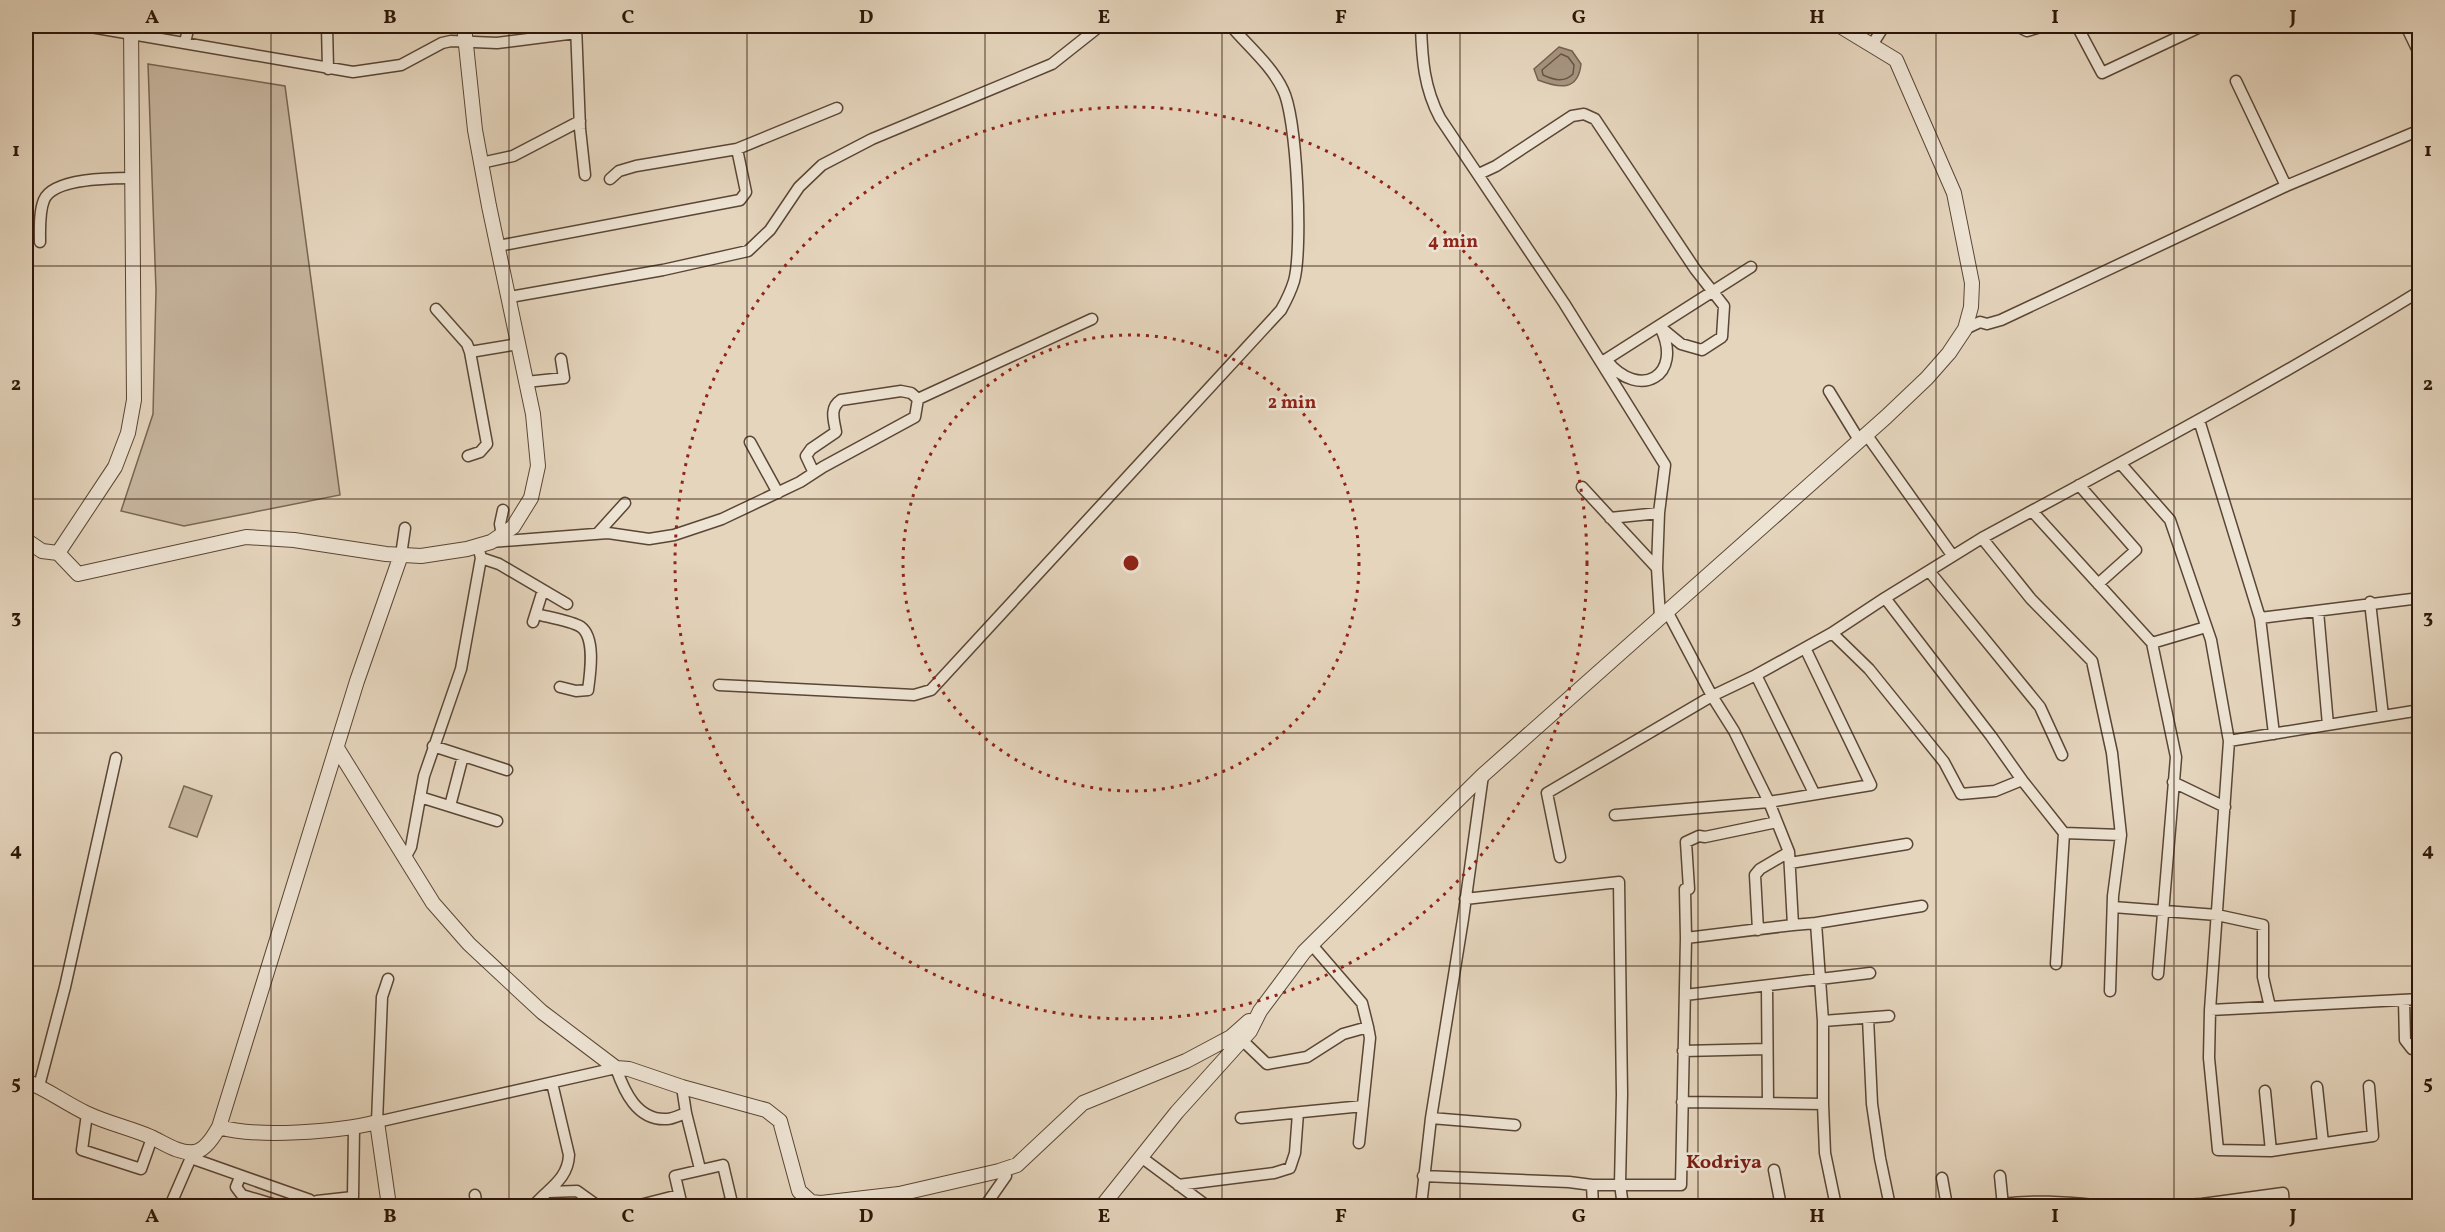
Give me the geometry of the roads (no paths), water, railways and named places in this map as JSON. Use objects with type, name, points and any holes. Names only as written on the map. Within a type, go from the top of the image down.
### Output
[{"type":"street","points":[[85,26],[131,29],[185,42],[352,72],[401,65],[442,43],[466,41],[497,43],[576,29],[585,175]]},
{"type":"street","points":[[185,42],[189,26]]},
{"type":"street","points":[[327,26],[328,69]]},
{"type":"street","points":[[464,26],[481,163],[533,414],[538,466],[531,498],[513,527],[488,545]]},
{"type":"street","points":[[510,297],[663,270],[748,251],[770,230],[800,187],[822,165],[872,139],[1052,64],[1100,26]]},
{"type":"street","points":[[719,685],[914,695],[931,690],[1281,310],[1294,281],[1299,243],[1295,166],[1288,104],[1277,79],[1231,26]]},
{"type":"street","points":[[1421,26],[1423,73],[1431,101],[1440,118],[1604,361],[1665,465],[1659,513],[1657,568],[1663,614],[1734,731],[1769,802],[1790,858],[1793,926]]},
{"type":"street","points":[[219,1127],[244,1133],[354,1128],[615,1068],[629,1069],[682,1087],[766,1110],[780,1121],[799,1191],[811,1205],[874,1202],[1017,1165],[1083,1103],[1186,1061],[1231,1037],[1260,1011],[1312,945],[1483,775],[1927,378],[1965,328],[1971,307],[1972,282],[1954,193],[1896,60],[1840,26]]},
{"type":"street","points":[[1872,45],[1884,26]]},
{"type":"street","points":[[2017,26],[2027,31],[2044,26]]},
{"type":"street","points":[[2077,26],[2102,73],[2202,26]]},
{"type":"street","points":[[2406,26],[2420,55]]},
{"type":"street","points":[[58,553],[115,466],[128,433],[132,411],[134,366],[131,29]]},
{"type":"street","points":[[2236,81],[2286,186]]},
{"type":"street","points":[[610,179],[619,171],[636,166],[736,149],[837,108]]},
{"type":"street","points":[[1479,174],[1496,166],[1572,116],[1590,115],[1607,135],[1712,292],[1724,306],[1722,337],[1702,350],[1681,344],[1659,326]]},
{"type":"street","points":[[481,163],[513,156],[580,121]]},
{"type":"street","points":[[1965,328],[1980,322],[1987,324],[2001,320],[2286,186],[2420,130]]},
{"type":"street","points":[[498,246],[740,200],[746,192],[736,149]]},
{"type":"street","points":[[40,242],[44,199],[51,191],[61,186],[85,181],[132,178]]},
{"type":"street","points":[[1604,361],[1751,267]]},
{"type":"street","points":[[1560,857],[1547,793],[1712,696],[1756,675],[1832,633],[1952,555],[2199,420],[2420,291]]},
{"type":"street","points":[[436,309],[471,352],[487,444],[480,452],[468,456]]},
{"type":"street","points":[[918,399],[1092,319]]},
{"type":"street","points":[[1604,361],[1632,381],[1655,379],[1667,359],[1667,345],[1659,326]]},
{"type":"street","points":[[471,352],[518,344]]},
{"type":"street","points":[[526,382],[564,378],[561,359]]},
{"type":"street","points":[[814,473],[806,456],[811,449],[836,432],[832,409],[834,404],[841,400],[902,391],[911,393],[918,399]]},
{"type":"street","points":[[1830,391],[1952,555]]},
{"type":"street","points":[[26,540],[42,551],[58,553],[78,574],[246,537],[294,540],[421,556],[488,545],[608,533],[649,539],[722,519],[778,493],[915,417],[918,399]]},
{"type":"street","points":[[2199,420],[2260,618],[2274,734]]},
{"type":"street","points":[[750,442],[778,493]]},
{"type":"street","points":[[2120,463],[2170,520],[2211,640],[2229,741],[2210,1010],[2209,1058],[2218,1150],[2271,1151],[2373,1136],[2369,1086]]},
{"type":"street","points":[[2079,485],[2136,550],[2098,584]]},
{"type":"street","points":[[1582,487],[1657,568]]},
{"type":"street","points":[[597,534],[625,503]]},
{"type":"street","points":[[405,858],[411,847],[420,797],[433,746],[461,669],[488,545],[500,524],[503,510]]},
{"type":"street","points":[[2032,511],[2152,644],[2176,757],[2158,974]]},
{"type":"street","points":[[1610,518],[1659,513]]},
{"type":"street","points":[[170,1206],[192,1155],[212,1140],[219,1127],[357,681],[401,555],[405,528]]},
{"type":"street","points":[[1982,538],[2031,599],[2092,662],[2112,753],[2121,835],[2113,907],[2110,991]]},
{"type":"street","points":[[488,545],[499,564],[567,604]]},
{"type":"street","points":[[1929,571],[2040,707],[2062,755]]},
{"type":"street","points":[[543,590],[534,618],[581,626],[588,635],[590,673],[588,690],[576,691],[560,687]]},
{"type":"street","points":[[1885,598],[2064,832],[2056,964]]},
{"type":"street","points":[[2260,618],[2370,602],[2420,598]]},
{"type":"street","points":[[2370,602],[2383,716]]},
{"type":"street","points":[[2318,611],[2328,725]]},
{"type":"street","points":[[2152,644],[2206,627]]},
{"type":"street","points":[[1832,633],[1869,669],[1944,762],[1961,794],[1995,791],[2022,780]]},
{"type":"street","points":[[1615,815],[1769,802],[1871,785],[1805,648]]},
{"type":"street","points":[[1756,675],[1814,793]]},
{"type":"street","points":[[2229,741],[2420,710]]},
{"type":"street","points":[[433,746],[507,770]]},
{"type":"street","points":[[337,748],[433,903],[469,944],[542,1012],[615,1068],[625,1093],[639,1110],[667,1119],[686,1113]]},
{"type":"street","points":[[450,806],[463,756]]},
{"type":"street","points":[[39,1086],[65,987],[116,758]]},
{"type":"street","points":[[1483,775],[1431,1118],[1421,1206],[1539,1206]]},
{"type":"street","points":[[2174,782],[2225,807]]},
{"type":"street","points":[[420,797],[497,821]]},
{"type":"street","points":[[1423,1176],[1592,1185],[1681,1185],[1686,842],[1699,836],[1705,837],[1777,822]]},
{"type":"street","points":[[2064,832],[2121,835]]},
{"type":"street","points":[[1758,930],[1755,875],[1760,869],[1790,858],[1907,844]]},
{"type":"street","points":[[1465,899],[1619,882],[1622,1094],[1620,1184],[1623,1206]]},
{"type":"street","points":[[1686,938],[1816,923],[1923,906]]},
{"type":"street","points":[[2113,907],[2217,915],[2263,925],[2263,978],[2270,1007]]},
{"type":"street","points":[[1816,923],[1823,1021],[1825,1153],[1836,1206]]},
{"type":"street","points":[[1312,945],[1362,1003],[1368,1027],[1370,1038],[1359,1143]]},
{"type":"street","points":[[1685,995],[1870,973]]},
{"type":"street","points":[[388,979],[382,997],[377,1122],[389,1206]]},
{"type":"street","points":[[1767,987],[1768,1103]]},
{"type":"street","points":[[2210,1010],[2420,999]]},
{"type":"street","points":[[2404,1000],[2405,1040],[2412,1049],[2420,1050]]},
{"type":"street","points":[[1104,1206],[1177,1112],[1250,1031],[1260,1011]]},
{"type":"street","points":[[1823,1021],[1889,1016]]},
{"type":"street","points":[[1868,1018],[1872,1104],[1890,1206]]},
{"type":"street","points":[[1242,1040],[1267,1064],[1307,1057],[1343,1034],[1368,1027]]},
{"type":"street","points":[[1683,1051],[1767,1049]]},
{"type":"street","points":[[26,1081],[87,1114],[152,1138],[170,1148],[192,1155],[240,1177],[310,1200],[315,1204],[353,1197],[354,1128]]},
{"type":"street","points":[[536,1206],[537,1202],[564,1175],[568,1166],[569,1155],[552,1083]]},
{"type":"street","points":[[682,1087],[700,1169]]},
{"type":"street","points":[[2317,1087],[2323,1143]]},
{"type":"street","points":[[2265,1091],[2271,1151]]},
{"type":"street","points":[[1682,1102],[1823,1104]]},
{"type":"street","points":[[1241,1118],[1363,1106]]},
{"type":"street","points":[[1178,1185],[1274,1173],[1290,1168],[1295,1153],[1298,1113]]},
{"type":"street","points":[[87,1114],[82,1150],[141,1169],[152,1138]]},
{"type":"street","points":[[1431,1118],[1515,1125]]},
{"type":"street","points":[[1141,1157],[1207,1206]]},
{"type":"street","points":[[636,1206],[680,1201],[675,1176],[723,1164],[732,1203],[714,1206]]},
{"type":"street","points":[[1774,1170],[1781,1206]]},
{"type":"street","points":[[985,1206],[1006,1176]]},
{"type":"street","points":[[2000,1176],[2003,1205],[2019,1201],[2107,1206]]},
{"type":"street","points":[[240,1177],[236,1187],[242,1195],[279,1206]]},
{"type":"street","points":[[1942,1178],[1947,1206]]},
{"type":"street","points":[[1592,1185],[1593,1206]]},
{"type":"street","points":[[548,1192],[577,1191],[598,1206]]},
{"type":"street","points":[[2168,1206],[2245,1203],[2283,1193],[2284,1206]]},
{"type":"water","points":[[1559,47],[1572,51],[1581,64],[1576,79],[1572,83],[1560,86],[1538,80],[1534,69]]},
{"type":"district","name":"Kodriya","points":[[1724,1161]]}]
